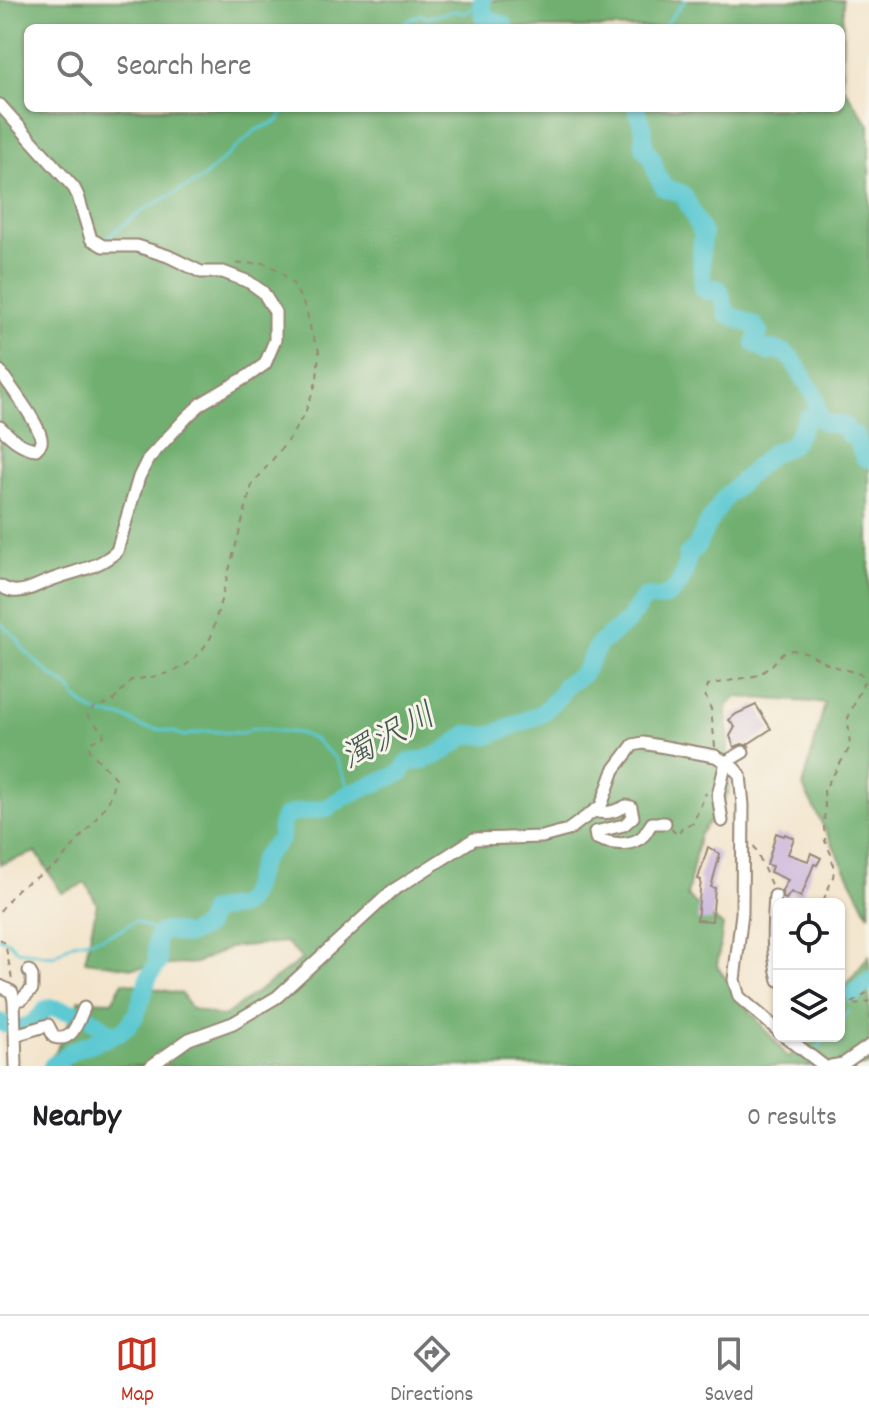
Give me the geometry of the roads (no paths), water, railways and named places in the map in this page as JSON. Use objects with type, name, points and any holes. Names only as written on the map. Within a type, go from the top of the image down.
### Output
[{"type":"street","points":[[0,105],[74,188],[91,239],[103,246],[137,246],[168,256],[201,272],[223,272],[249,282],[263,292],[275,312],[275,340],[265,364],[202,403],[148,459],[139,477],[117,551],[85,570],[29,590],[14,592],[0,586]]},
{"type":"street","points":[[0,371],[36,426],[40,445],[36,449],[28,449],[0,427]]},
{"type":"street","points":[[151,1066],[189,1039],[233,1023],[277,997],[392,891],[474,839],[542,837],[568,830],[601,806],[614,770],[633,745],[643,743],[720,759],[740,775],[743,805],[742,913],[734,980],[739,997],[773,1026]]},
{"type":"street","points":[[720,759],[743,752]]},
{"type":"street","points":[[720,759],[718,795],[722,821]]},
{"type":"street","points":[[595,811],[606,813],[631,807],[631,821],[595,832],[596,838],[615,844],[637,840],[652,823],[665,823]]},
{"type":"street","points":[[773,933],[773,955]]},
{"type":"street","points":[[0,986],[13,997],[22,999],[32,989],[29,971]]},
{"type":"street","points":[[13,997],[16,1066]]},
{"type":"street","points":[[15,1035],[48,1025],[54,1037],[62,1039],[74,1029],[84,1008]]},
{"type":"street","points":[[795,1042],[824,1066]]},
{"type":"street","points":[[831,1066],[843,1064],[869,1046]]},
{"type":"waterway","name":"濁沢川","points":[[482,0],[484,17],[502,24]]},
{"type":"waterway","points":[[666,24],[685,0]]},
{"type":"waterway","points":[[402,24],[421,14],[427,18],[454,11],[465,13],[482,3]]},
{"type":"waterway","points":[[106,238],[145,209],[200,180],[256,130],[278,121],[282,112]]},
{"type":"waterway","name":"濁沢川","points":[[637,112],[644,130],[644,148],[652,158],[657,175],[664,188],[684,196],[703,234],[703,288],[707,291],[720,290],[726,313],[755,326],[759,333],[755,343],[768,352],[773,349],[792,359],[815,396],[818,416],[826,423],[845,426],[849,435],[855,435],[864,457],[869,459]]},
{"type":"waterway","name":"濁沢川","points":[[0,1022],[14,1027],[26,1026],[46,1009],[53,1008],[86,1015],[113,1035],[121,1032],[136,1013],[148,978],[158,964],[156,943],[159,934],[168,931],[188,935],[206,926],[211,911],[241,906],[252,890],[263,858],[281,838],[284,817],[327,808],[347,795],[401,773],[408,762],[440,753],[467,734],[489,736],[541,714],[565,685],[582,675],[599,644],[628,621],[645,597],[665,596],[676,588],[686,568],[687,555],[696,548],[726,496],[772,453],[790,446],[808,417],[818,416]]},
{"type":"waterway","points":[[0,623],[17,638],[24,650],[69,687],[77,699],[97,713],[126,718],[142,727],[184,736],[206,731],[242,733],[253,728],[298,733],[314,739],[337,760],[351,793]]},
{"type":"waterway","points":[[0,938],[18,951],[53,956],[73,943],[100,938],[135,921],[159,933]]},
{"type":"waterway","points":[[853,994],[869,981]]},
{"type":"waterway","points":[[845,1015],[848,1011]]},
{"type":"waterway","points":[[52,1066],[72,1051],[113,1035]]},
{"type":"waterway","points":[[816,1051],[823,1042]]}]
